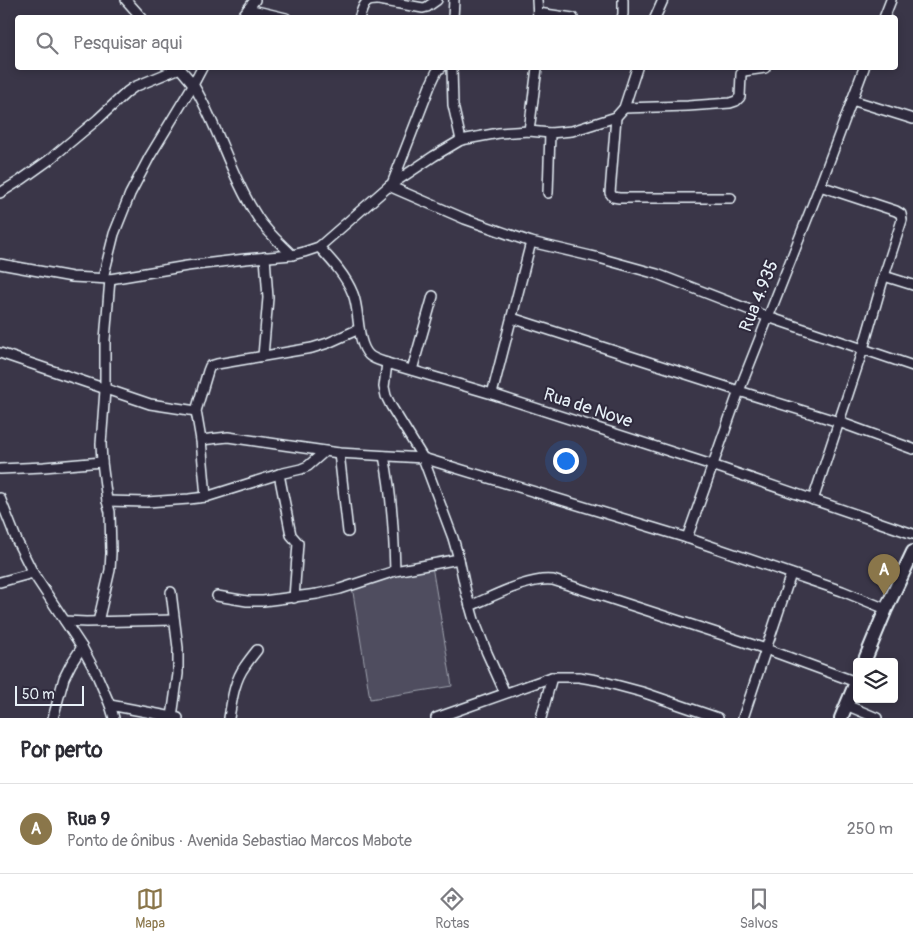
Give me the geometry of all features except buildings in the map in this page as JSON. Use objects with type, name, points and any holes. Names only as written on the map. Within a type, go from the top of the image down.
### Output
[{"type":"main road","points":[[866,658],[913,552]]},
{"type":"main road","points":[[841,718],[853,688]]},
{"type":"street","points":[[126,0],[139,15]]},
{"type":"street","points":[[243,15],[256,0]]},
{"type":"street","points":[[360,15],[365,3],[370,0],[423,8],[437,0]]},
{"type":"street","points":[[453,15],[454,0]]},
{"type":"street","points":[[537,0],[538,15]]},
{"type":"street","points":[[623,0],[623,15]]},
{"type":"street","points":[[656,15],[663,0]]},
{"type":"street","points":[[885,15],[891,0]]},
{"type":"street","points":[[248,9],[273,15]]},
{"type":"street","points":[[0,193],[22,180],[49,160],[134,87],[175,70]]},
{"type":"street","points":[[182,70],[193,85],[207,112],[241,189],[258,219],[292,255]]},
{"type":"street","points":[[98,622],[112,553],[110,512],[102,462],[102,430],[105,390],[106,278],[114,234],[130,194],[150,156],[201,70]]},
{"type":"street","points":[[390,185],[438,70]]},
{"type":"street","points":[[451,70],[453,105],[461,140]]},
{"type":"street","points":[[529,131],[537,70]]},
{"type":"street","points":[[0,264],[72,277],[106,278],[304,252],[319,246],[390,185],[461,140],[499,133],[572,131],[616,117],[624,108],[636,70]]},
{"type":"street","points":[[624,108],[730,103],[740,97],[740,74],[755,70]]},
{"type":"street","name":"Rua 4.935","points":[[687,538],[739,391],[820,186],[863,70]]},
{"type":"street","points":[[852,100],[913,119]]},
{"type":"street","points":[[616,117],[610,193],[613,196],[619,198],[731,198]]},
{"type":"street","points":[[548,193],[550,133]]},
{"type":"street","points":[[390,185],[465,219],[531,242],[657,274],[768,317],[913,366]]},
{"type":"street","points":[[813,500],[863,349],[902,220],[901,214],[878,204],[820,186]]},
{"type":"street","points":[[492,394],[531,242]]},
{"type":"street","name":"Rua de Nove","points":[[319,246],[344,276],[354,295],[359,329],[365,349],[370,356],[712,466],[913,534]]},
{"type":"street","points":[[263,356],[268,298],[265,257]]},
{"type":"street","points":[[884,276],[913,285]]},
{"type":"street","points":[[412,370],[433,296]]},
{"type":"street","points":[[512,318],[839,422],[913,449]]},
{"type":"street","points":[[206,497],[201,440],[196,411],[210,366],[320,346],[359,329]]},
{"type":"street","points":[[0,353],[150,404],[196,411]]},
{"type":"street","points":[[387,363],[384,387],[386,396],[423,458],[453,538],[470,606],[487,654],[505,693]]},
{"type":"street","points":[[201,440],[228,438],[324,452],[423,458],[687,538],[842,591],[886,609]]},
{"type":"street","points":[[107,501],[147,502],[206,497],[301,469],[308,466],[324,452]]},
{"type":"street","points":[[339,453],[348,532]]},
{"type":"street","points":[[384,456],[393,508],[395,571]]},
{"type":"street","points":[[0,469],[102,462]]},
{"type":"street","points":[[279,474],[291,535],[298,543],[294,598]]},
{"type":"street","points":[[0,498],[17,541],[33,573],[82,647],[96,673],[114,718]]},
{"type":"street","points":[[217,596],[247,601],[294,598],[340,589],[395,571],[459,559]]},
{"type":"street","points":[[0,582],[33,573]]},
{"type":"street","points":[[743,718],[790,574]]},
{"type":"street","points":[[470,606],[531,581],[553,580],[766,649],[853,680]]},
{"type":"street","points":[[110,705],[175,717],[178,648],[171,592]]},
{"type":"street","points":[[65,621],[174,620]]},
{"type":"street","points":[[53,718],[64,678],[82,647]]},
{"type":"street","points":[[228,718],[235,687],[240,675],[257,650]]},
{"type":"street","points":[[541,718],[552,677]]},
{"type":"street","points":[[436,718],[552,677],[579,677],[597,680],[642,692],[718,718]]},
{"type":"street","points":[[846,706],[876,718]]},
{"type":"shaded area","points":[[432,566],[452,686],[370,699],[351,580]]},
{"type":"place","name":"Rua 9","points":[[884,595]]}]
